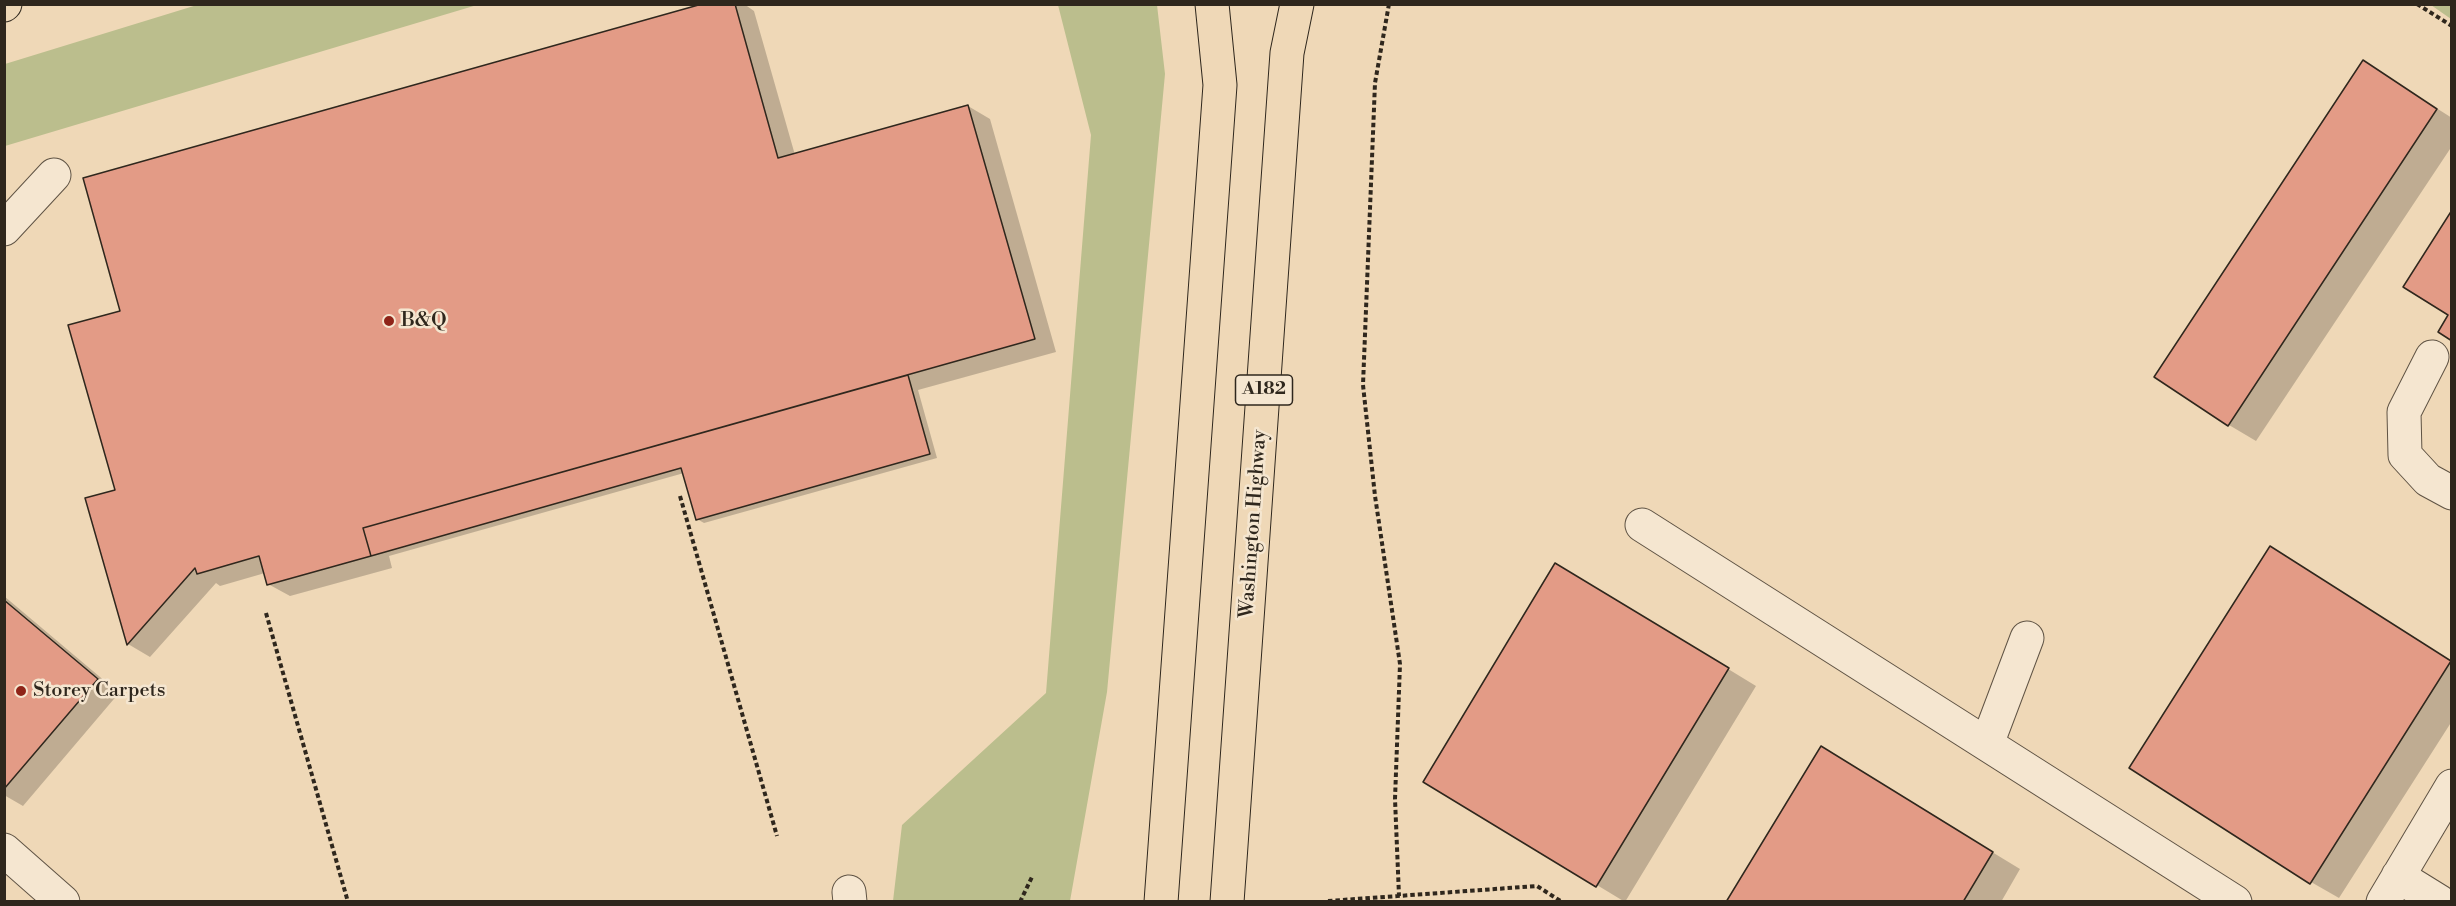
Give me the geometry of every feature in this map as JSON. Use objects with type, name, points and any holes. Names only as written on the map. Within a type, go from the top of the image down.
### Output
[{"type":"main road","points":[[1161,902],[1220,85],[1212,4]]},
{"type":"main road","name":"Washington Highway","points":[[1227,902],[1287,53],[1297,4]]},
{"type":"main road","points":[[1138,902],[1173,718]]},
{"type":"main road","points":[[1240,728],[1248,902]]},
{"type":"street","points":[[4,229],[54,175]]},
{"type":"street","points":[[2432,357],[2404,412],[2406,454],[2428,480],[2451,493]]},
{"type":"street","points":[[1642,525],[2235,902]]},
{"type":"street","points":[[1988,744],[2027,638]]},
{"type":"street","points":[[2440,902],[2390,889],[2451,786]]},
{"type":"street","points":[[4,850],[63,902]]},
{"type":"path","points":[[1389,4],[1375,83],[1363,385],[1375,496],[1400,664],[1395,799],[1399,896]]},
{"type":"path","points":[[2417,4],[2451,26]]},
{"type":"path","points":[[680,496],[777,836]]},
{"type":"path","points":[[266,613],[348,902]]},
{"type":"path","points":[[1020,902],[1032,877]]},
{"type":"path","points":[[1328,901],[1537,886],[1562,902]]},
{"type":"green space","points":[[197,5],[477,5],[5,146],[5,64]]},
{"type":"green space","points":[[1058,5],[1157,5],[1165,74],[1107,692],[1070,901],[893,901],[902,825],[1046,693],[1091,135]]},
{"type":"green space","points":[[2431,5],[2451,5],[2451,19]]},
{"type":"building","points":[[702,4],[735,4],[778,158],[968,105],[1035,339],[363,528],[371,556],[267,585],[259,556],[197,574],[195,568],[127,645],[85,498],[115,490],[68,325],[120,311],[83,178]]},
{"type":"building","points":[[2363,60],[2437,109],[2228,426],[2154,377]]},
{"type":"building","points":[[2452,210],[2452,341],[2438,332],[2448,315],[2403,287]]},
{"type":"building","points":[[908,375],[930,454],[696,520],[681,468],[371,556],[363,528]]},
{"type":"building","points":[[2270,546],[2451,661],[2310,884],[2129,768]]},
{"type":"building","points":[[1555,563],[1729,668],[1596,887],[1423,782]]},
{"type":"building","points":[[4,600],[98,679],[4,789]]},
{"type":"building","points":[[1821,746],[1993,852],[1963,902],[1726,902]]},
{"type":"place","name":"B&Q","points":[[389,321]]},
{"type":"place","name":"Storey Carpets","points":[[21,691]]}]
